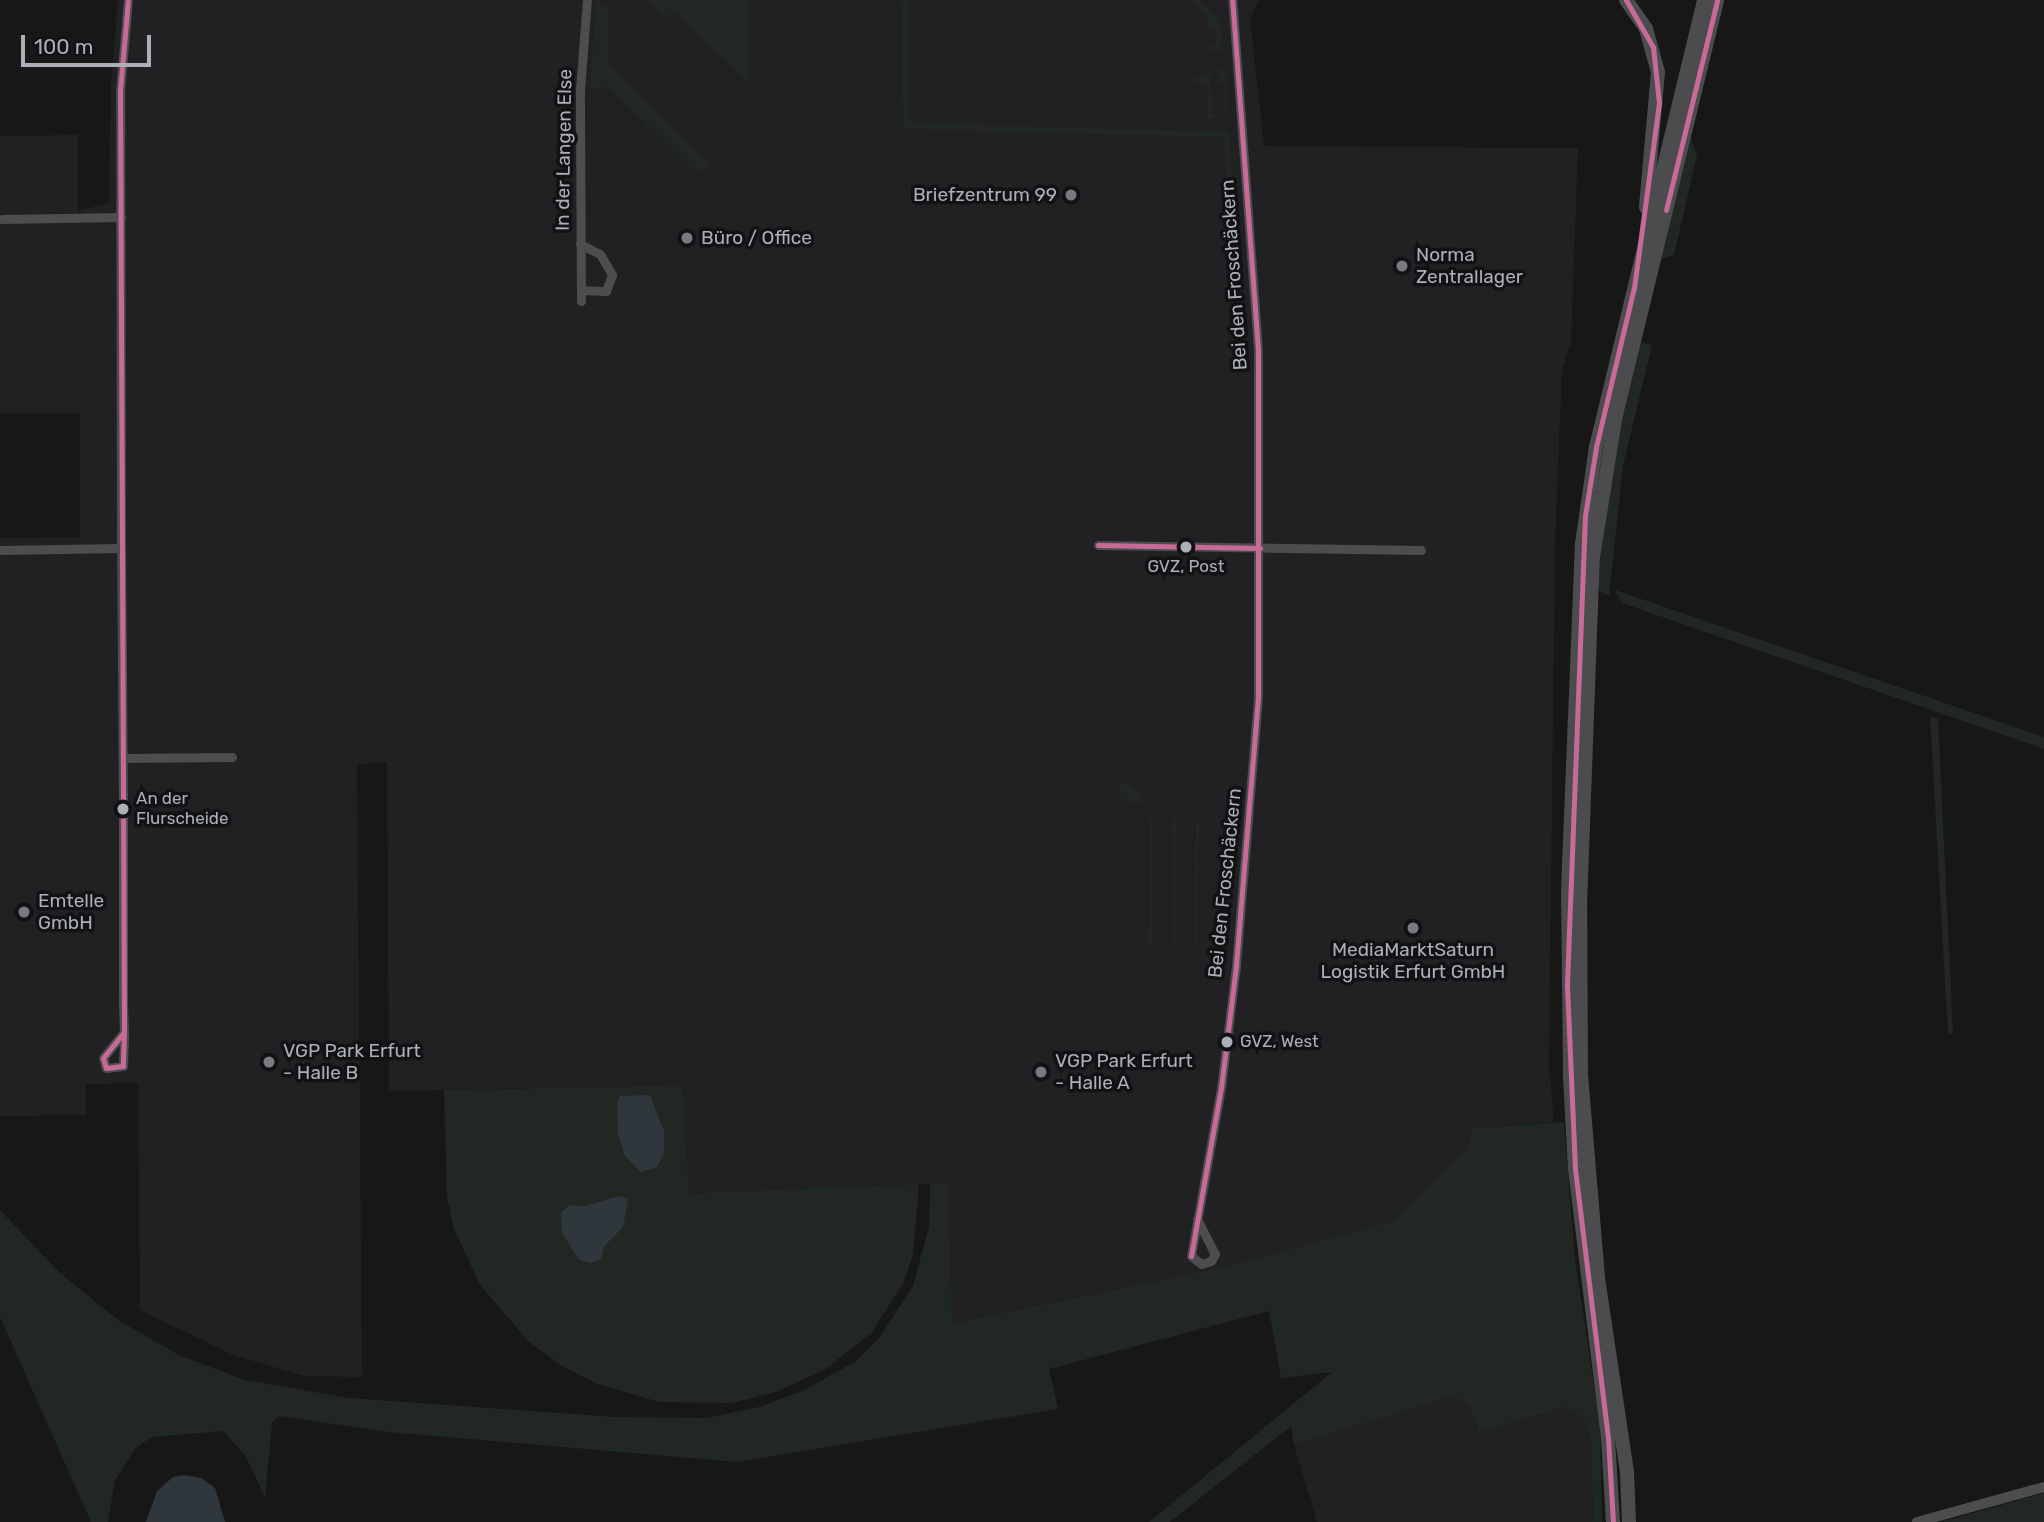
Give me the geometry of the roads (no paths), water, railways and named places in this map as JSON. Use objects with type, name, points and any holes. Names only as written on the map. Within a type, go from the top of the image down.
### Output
[{"type":"highway","points":[[1626,0],[1646,29],[1658,72],[1656,131],[1634,288]]},
{"type":"highway","points":[[1613,1522],[1603,1402],[1575,1169],[1568,891],[1585,516],[1596,447],[1704,0]]},
{"type":"highway","points":[[1629,1522],[1618,1415],[1593,1232],[1581,1073],[1580,906],[1593,557],[1615,419],[1717,0]]},
{"type":"street","points":[[124,1032],[120,91],[128,0]]},
{"type":"street","name":"In der Langen Else","points":[[581,301],[580,90],[587,0]]},
{"type":"street","name":"Bei den Froschäckern","points":[[1197,1219],[1221,1088],[1248,840],[1258,697],[1258,350],[1232,0]]},
{"type":"street","points":[[2,219],[121,217]]},
{"type":"street","points":[[580,244],[600,254],[612,275],[606,291],[581,290]]},
{"type":"street","points":[[1098,545],[1421,550]]},
{"type":"street","points":[[0,550],[121,548]]},
{"type":"street","points":[[123,758],[232,757]]},
{"type":"street","points":[[1917,1522],[2044,1488]]},
{"type":"place","name":"Briefzentrum 99","points":[[1071,195]]},
{"type":"place","name":"Büro / Office","points":[[687,238]]},
{"type":"place","name":"Norma Zentrallager","points":[[1402,266]]},
{"type":"place","name":"GVZ, Post","points":[[1186,547]]},
{"type":"place","name":"An der Flurscheide","points":[[123,809]]},
{"type":"place","name":"Emtelle GmbH","points":[[24,912]]},
{"type":"place","name":"MediaMarktSaturn Logistik Erfurt GmbH","points":[[1413,928]]},
{"type":"place","name":"GVZ, West","points":[[1227,1042]]},
{"type":"place","name":"VGP Park Erfurt - Halle B","points":[[269,1062]]},
{"type":"place","name":"VGP Park Erfurt - Halle A","points":[[1041,1072]]}]
